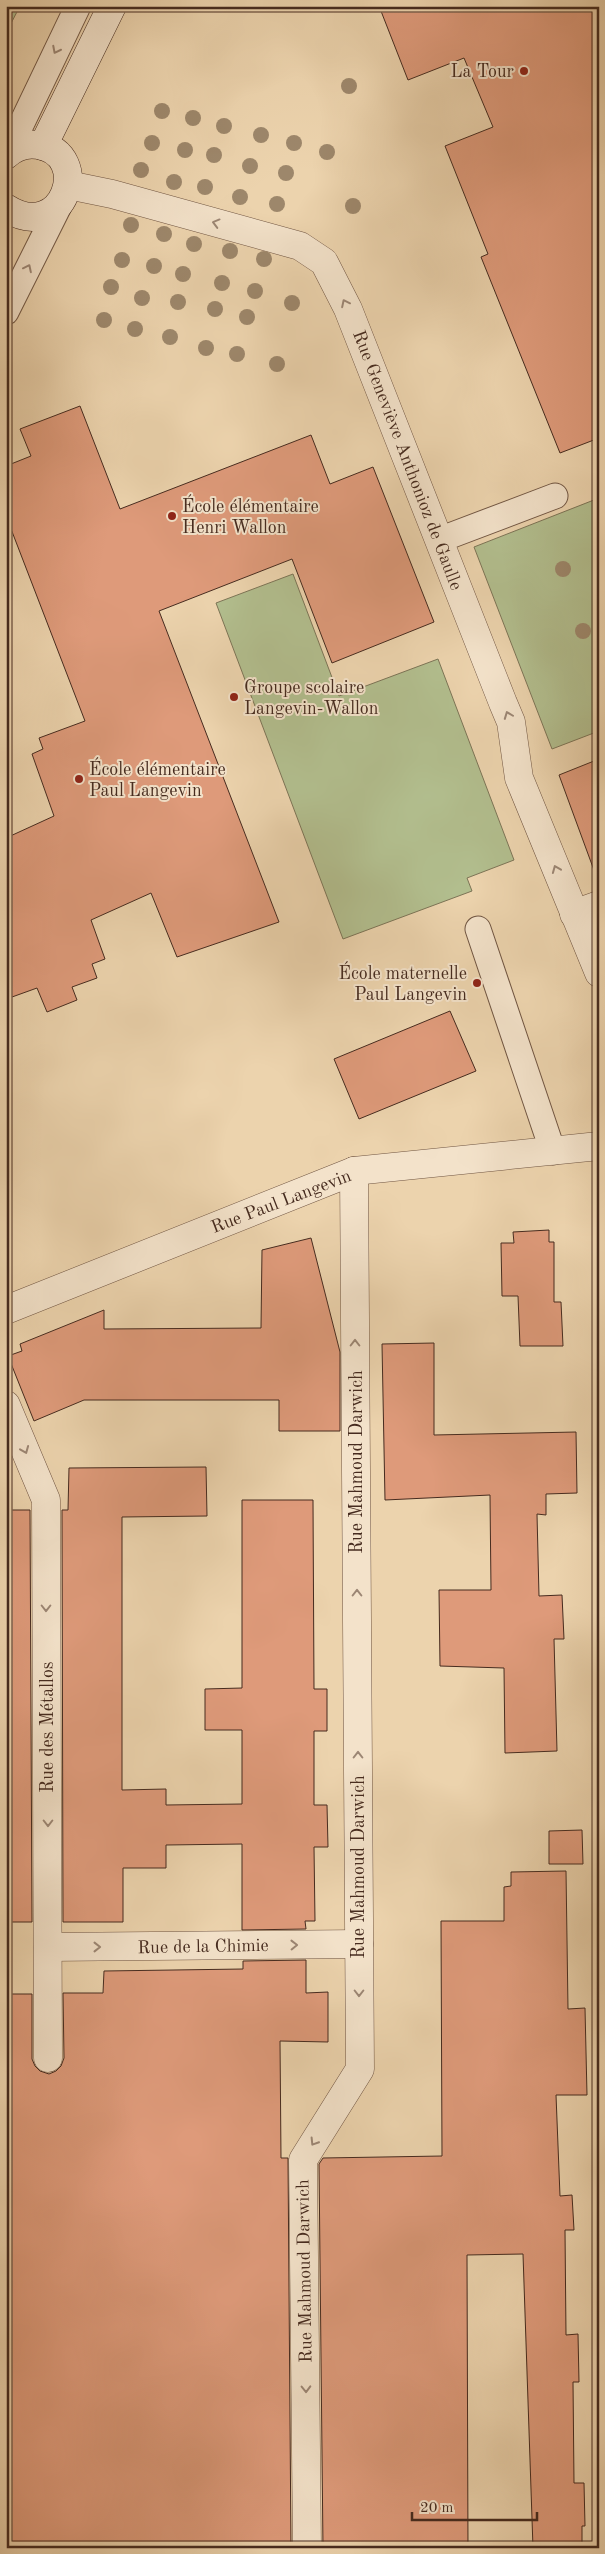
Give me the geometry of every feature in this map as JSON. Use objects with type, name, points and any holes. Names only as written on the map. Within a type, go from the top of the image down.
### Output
[{"type":"street","points":[[43,146],[112,6]]},
{"type":"street","points":[[6,154],[24,145],[43,146],[52,150],[65,165],[63,196],[49,213],[27,217],[6,208]]},
{"type":"street","name":"Rue Geneviève Anthonioz de Gaulle","points":[[63,196],[112,194],[300,246],[324,262],[348,309],[511,722],[519,778],[599,974]]},
{"type":"street","points":[[574,914],[599,905]]},
{"type":"street","name":"Rue Paul Langevin","points":[[6,1310],[354,1171],[599,1146]]},
{"type":"street","name":"Rue Mahmoud Darwich","points":[[307,2548],[303,2160],[360,2069],[354,1171]]},
{"type":"street","name":"Rue des Métallos","points":[[6,1405],[46,1500],[48,2058]]},
{"type":"street","name":"Rue de la Chimie","points":[[48,1947],[359,1944]]},
{"type":"lane","points":[[6,154],[78,6]]},
{"type":"lane","points":[[6,312],[63,196]]},
{"type":"lane","points":[[439,540],[555,496]]},
{"type":"lane","points":[[478,929],[553,1152]]},
{"type":"green space","points":[[6,6],[20,6],[6,33]]},
{"type":"green space","points":[[599,498],[599,731],[552,749],[474,547]]},
{"type":"green space","points":[[293,574],[339,696],[438,659],[514,860],[467,878],[472,891],[343,939],[216,603]]},
{"type":"building","points":[[379,6],[599,6],[599,438],[560,453],[481,257],[488,254],[445,146],[493,127],[464,58],[408,80]]},
{"type":"building","points":[[80,406],[120,509],[311,435],[330,484],[373,467],[434,622],[332,663],[292,559],[159,611],[279,922],[177,957],[151,893],[91,920],[105,959],[92,964],[97,978],[72,987],[77,1000],[47,1012],[37,988],[12,997],[6,979],[6,838],[54,816],[32,754],[43,749],[39,738],[85,721],[6,516],[6,466],[31,456],[20,429]]},
{"type":"building","points":[[599,759],[599,872],[595,873],[559,775]]},
{"type":"building","points":[[450,1011],[476,1071],[359,1119],[334,1059]]},
{"type":"building","points":[[549,1230],[549,1242],[554,1242],[554,1302],[561,1302],[563,1346],[520,1346],[518,1296],[502,1296],[501,1243],[514,1243],[513,1232]]},
{"type":"building","points":[[311,1238],[340,1352],[340,1431],[279,1431],[279,1400],[84,1400],[34,1421],[8,1356],[22,1351],[20,1344],[104,1310],[104,1329],[261,1328],[262,1250]]},
{"type":"building","points":[[434,1343],[434,1435],[576,1432],[577,1493],[546,1494],[546,1515],[537,1514],[539,1596],[562,1595],[564,1639],[554,1639],[557,1751],[505,1753],[504,1668],[440,1666],[439,1590],[491,1590],[490,1495],[385,1500],[382,1344]]},
{"type":"building","points":[[206,1467],[207,1516],[122,1517],[122,1790],[166,1789],[166,1805],[242,1804],[242,1730],[205,1730],[205,1689],[242,1688],[242,1500],[313,1500],[314,1689],[327,1689],[327,1731],[314,1731],[314,1805],[327,1805],[328,1847],[314,1847],[315,1921],[305,1921],[306,1929],[242,1930],[242,1844],[166,1845],[166,1868],[123,1868],[123,1922],[63,1922],[62,1510],[68,1510],[69,1468]]},
{"type":"building","points":[[6,1510],[30,1510],[32,1922],[6,1922]]},
{"type":"building","points":[[582,1830],[583,1864],[549,1864],[549,1831]]},
{"type":"building","points":[[566,1871],[568,2009],[585,2008],[587,2095],[556,2095],[560,2196],[572,2195],[574,2230],[565,2230],[566,2335],[578,2334],[579,2382],[573,2382],[574,2483],[584,2483],[585,2526],[582,2526],[582,2548],[533,2548],[523,2254],[467,2255],[468,2548],[323,2548],[319,2164],[323,2158],[442,2156],[441,1921],[504,1921],[504,1887],[511,1886],[511,1872]]},
{"type":"building","points":[[306,1960],[306,1993],[328,1992],[328,2042],[280,2041],[281,2158],[288,2158],[291,2548],[6,2548],[6,1994],[32,1994],[32,2059],[40,2071],[49,2074],[61,2066],[64,2058],[63,1993],[103,1993],[104,1971],[243,1969],[243,1961]]},
{"type":"place","name":"La Tour","points":[[524,71]]},
{"type":"place","name":"École élémentaire Henri Wallon","points":[[172,516]]},
{"type":"place","name":"Groupe scolaire Langevin-Wallon","points":[[234,697]]},
{"type":"place","name":"École élémentaire Paul Langevin","points":[[79,779]]},
{"type":"place","name":"École maternelle Paul Langevin","points":[[477,983]]}]
